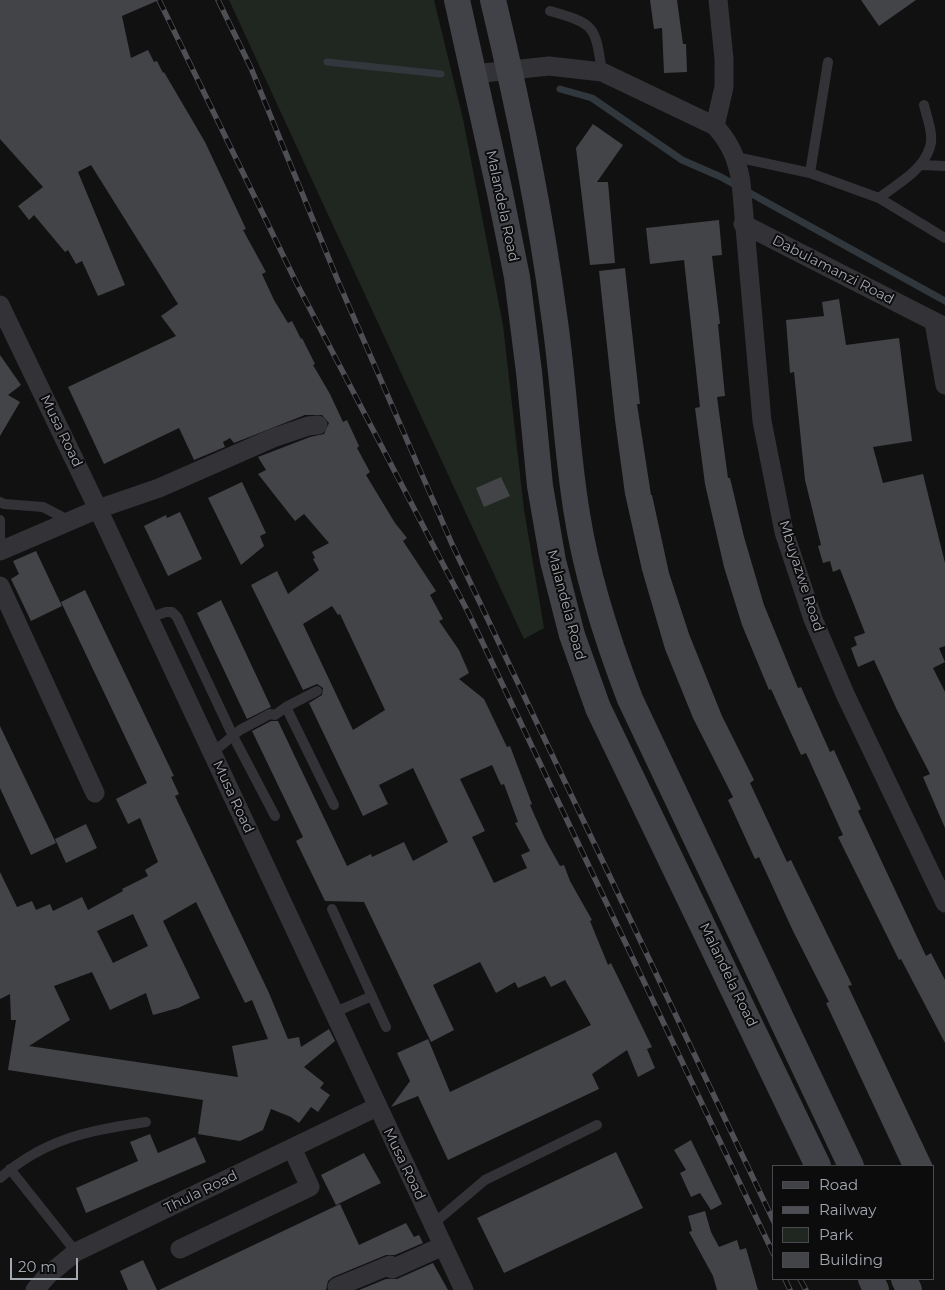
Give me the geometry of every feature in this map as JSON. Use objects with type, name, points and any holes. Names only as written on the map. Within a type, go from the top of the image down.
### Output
[{"type":"main road","name":"Malandela Road","points":[[457,0],[517,277],[545,523],[559,589],[572,635],[598,708],[818,1165]]},
{"type":"main road","name":"Malandela Road","points":[[493,0],[510,70],[554,315],[577,515],[588,571],[604,627],[637,715],[851,1165]]},
{"type":"street","points":[[715,126],[724,87],[724,60],[718,0]]},
{"type":"street","points":[[474,74],[549,66],[602,72],[715,126],[727,139],[736,157],[742,190],[744,224]]},
{"type":"street","name":"Dabulamanzi Road","points":[[744,224],[940,325]]},
{"type":"street","name":"Mbuyazwe Road","points":[[744,224],[762,421],[784,532],[813,619],[845,694],[945,904]]},
{"type":"street","name":"Musa Road","points":[[0,305],[98,509],[464,1290]]},
{"type":"street","points":[[940,325],[945,385]]},
{"type":"street","points":[[0,551],[98,509],[159,488],[273,438],[308,426],[318,425]]},
{"type":"street","points":[[0,586],[95,793]]},
{"type":"street","name":"Thula Road","points":[[35,1290],[48,1275],[76,1252],[377,1107]]},
{"type":"street","points":[[180,1249],[310,1187],[292,1148]]},
{"type":"street","points":[[337,1287],[390,1264],[392,1269],[443,1246]]},
{"type":"lane","points":[[550,11],[588,25],[596,35],[602,72]]},
{"type":"lane","points":[[810,173],[828,62]]},
{"type":"lane","points":[[879,198],[921,165],[930,147],[931,134],[924,106]]},
{"type":"lane","points":[[736,157],[810,173],[879,198],[945,238]]},
{"type":"lane","points":[[921,165],[945,166]]},
{"type":"lane","points":[[0,502],[43,508],[70,521]]},
{"type":"lane","points":[[0,520],[0,551]]},
{"type":"lane","points":[[149,618],[166,612],[172,612],[177,618],[233,736],[274,816]]},
{"type":"lane","points":[[212,753],[233,736],[270,714],[275,716],[286,707],[317,691]]},
{"type":"lane","points":[[286,707],[334,805]]},
{"type":"lane","points":[[332,909],[386,1027]]},
{"type":"lane","points":[[333,1013],[372,996]]},
{"type":"lane","points":[[0,1178],[10,1169],[46,1146],[87,1131],[146,1122]]},
{"type":"lane","points":[[433,1224],[485,1180],[597,1125]]},
{"type":"lane","points":[[10,1169],[76,1252]]},
{"type":"green space","points":[[229,0],[434,0],[463,119],[503,325],[524,510],[544,628],[524,639]]},
{"type":"building","points":[[0,0],[159,0],[122,16],[131,58],[148,50],[154,62],[157,61],[164,72],[205,142],[246,229],[243,230],[266,272],[262,274],[274,300],[288,323],[292,321],[302,338],[315,364],[313,365],[330,394],[343,422],[347,420],[359,446],[357,448],[370,472],[366,475],[395,523],[407,538],[403,541],[436,591],[430,595],[443,619],[439,621],[459,650],[469,673],[459,679],[484,699],[507,747],[510,746],[532,804],[530,805],[545,839],[560,866],[564,865],[570,881],[592,920],[590,921],[608,965],[611,963],[652,1047],[647,1049],[655,1068],[638,1077],[627,1050],[592,1074],[599,1089],[448,1160],[418,1096],[391,1107],[410,1081],[397,1053],[428,1039],[450,1092],[591,1025],[565,980],[551,987],[545,976],[518,988],[515,982],[496,993],[480,962],[433,985],[454,1030],[431,1042],[364,902],[325,901],[296,841],[303,837],[252,731],[271,721],[278,721],[347,866],[371,854],[372,857],[404,842],[413,861],[448,842],[413,768],[379,785],[388,804],[363,816],[309,703],[322,695],[323,688],[317,684],[303,690],[251,585],[277,571],[288,594],[319,570],[313,559],[315,558],[312,552],[329,543],[304,514],[295,521],[258,474],[266,470],[258,457],[310,437],[324,434],[329,423],[322,415],[305,415],[234,443],[230,438],[223,442],[225,447],[194,460],[179,428],[104,464],[68,387],[176,336],[161,316],[178,304],[91,165],[78,172],[125,285],[98,296],[82,261],[76,264],[68,250],[65,252],[34,215],[29,220],[18,206],[43,187],[0,139]],"holes":[[[332,606],[338,615],[340,614],[385,710],[353,730],[303,624]],[[492,765],[501,785],[504,784],[518,822],[515,823],[530,851],[521,855],[527,868],[494,883],[472,837],[485,831],[460,779]]]},
{"type":"building","points":[[650,0],[677,0],[683,44],[686,44],[687,72],[664,73],[662,28],[654,29]]},
{"type":"building","points":[[861,0],[916,0],[879,26]]},
{"type":"building","points":[[593,124],[623,145],[597,182],[608,182],[615,263],[590,265],[576,148]]},
{"type":"building","points":[[719,220],[722,255],[712,256],[720,324],[718,324],[725,396],[717,397],[728,478],[730,478],[744,537],[764,605],[798,688],[801,687],[830,752],[834,750],[861,809],[858,811],[926,956],[931,953],[945,980],[945,1043],[901,959],[899,960],[838,837],[843,835],[806,753],[801,755],[771,689],[769,690],[742,625],[724,567],[705,484],[695,408],[700,407],[684,260],[650,264],[646,228]]},
{"type":"building","points":[[625,268],[640,404],[637,404],[651,495],[669,573],[689,634],[722,716],[754,780],[750,783],[787,862],[791,860],[852,985],[848,986],[933,1165],[902,1165],[826,1003],[829,1002],[793,931],[759,857],[755,859],[728,800],[733,797],[693,718],[665,649],[642,570],[625,494],[599,271]]},
{"type":"building","points":[[839,299],[846,345],[899,338],[912,441],[873,447],[883,483],[923,474],[945,563],[945,646],[939,648],[945,662],[933,668],[945,692],[945,828],[923,777],[930,774],[874,660],[858,667],[851,648],[857,645],[854,637],[865,633],[840,569],[833,572],[830,561],[823,563],[818,546],[821,545],[805,480],[794,372],[790,373],[786,320],[824,316],[822,302]]},
{"type":"building","points":[[0,355],[21,385],[8,395],[20,402],[0,436]]},
{"type":"building","points":[[501,477],[510,496],[484,507],[476,488]]},
{"type":"building","points":[[242,482],[266,533],[260,536],[264,546],[241,565],[208,498]]},
{"type":"building","points":[[180,512],[202,559],[168,576],[144,526],[166,515],[167,518]]},
{"type":"building","points":[[36,551],[62,606],[31,621],[11,579],[19,574],[13,561]]},
{"type":"building","points":[[85,590],[174,776],[171,777],[179,794],[175,796],[269,993],[288,1039],[299,1037],[301,1047],[329,1029],[335,1041],[304,1067],[324,1083],[320,1088],[330,1095],[318,1112],[311,1107],[299,1123],[291,1117],[271,1109],[263,1130],[240,1141],[198,1134],[203,1100],[8,1070],[16,1020],[11,1020],[10,994],[0,999],[0,872],[17,907],[32,901],[36,910],[50,904],[53,911],[82,897],[88,910],[123,891],[122,889],[148,876],[145,870],[158,862],[140,818],[128,824],[116,799],[147,783],[61,602]],"holes":[[[196,902],[245,1003],[252,1000],[268,1039],[232,1046],[238,1077],[29,1046],[70,1020],[54,986],[92,972],[110,1010],[146,993],[153,1015],[178,1008],[200,998],[163,921]],[[133,914],[148,946],[113,963],[97,931]]]},
{"type":"building","points":[[221,600],[271,707],[247,719],[197,613]]},
{"type":"building","points":[[0,726],[56,843],[31,855],[0,788]]},
{"type":"building","points":[[86,824],[97,848],[66,863],[55,839]]},
{"type":"building","points":[[150,1134],[158,1153],[195,1137],[206,1162],[86,1213],[76,1188],[138,1161],[130,1142]]},
{"type":"building","points":[[691,1140],[722,1204],[711,1210],[700,1193],[691,1197],[680,1173],[686,1170],[674,1150]]},
{"type":"building","points":[[616,1152],[643,1208],[504,1273],[477,1218]]},
{"type":"building","points":[[364,1153],[381,1183],[336,1205],[321,1175]]},
{"type":"building","points":[[340,1204],[359,1245],[406,1223],[414,1237],[419,1235],[423,1243],[395,1255],[386,1255],[333,1277],[328,1281],[326,1290],[159,1290]]},
{"type":"building","points":[[705,1211],[711,1232],[719,1247],[737,1240],[740,1250],[746,1248],[758,1290],[717,1290],[713,1276],[689,1232],[692,1231],[688,1216]]},
{"type":"building","points":[[143,1260],[157,1290],[128,1290],[120,1271]]},
{"type":"building","points":[[433,1263],[448,1290],[359,1290],[386,1279],[397,1279]]},
{"type":"waterway","points":[[327,62],[441,74]]},
{"type":"waterway","points":[[560,89],[592,98],[682,160],[721,177],[945,301]]},
{"type":"railway","points":[[159,0],[297,284],[468,612],[772,1251]]},
{"type":"railway","points":[[218,0],[251,68],[338,281],[452,544],[772,1218]]},
{"type":"railway","points":[[785,1280],[790,1290]]},
{"type":"railway","points":[[801,1280],[806,1290]]}]
